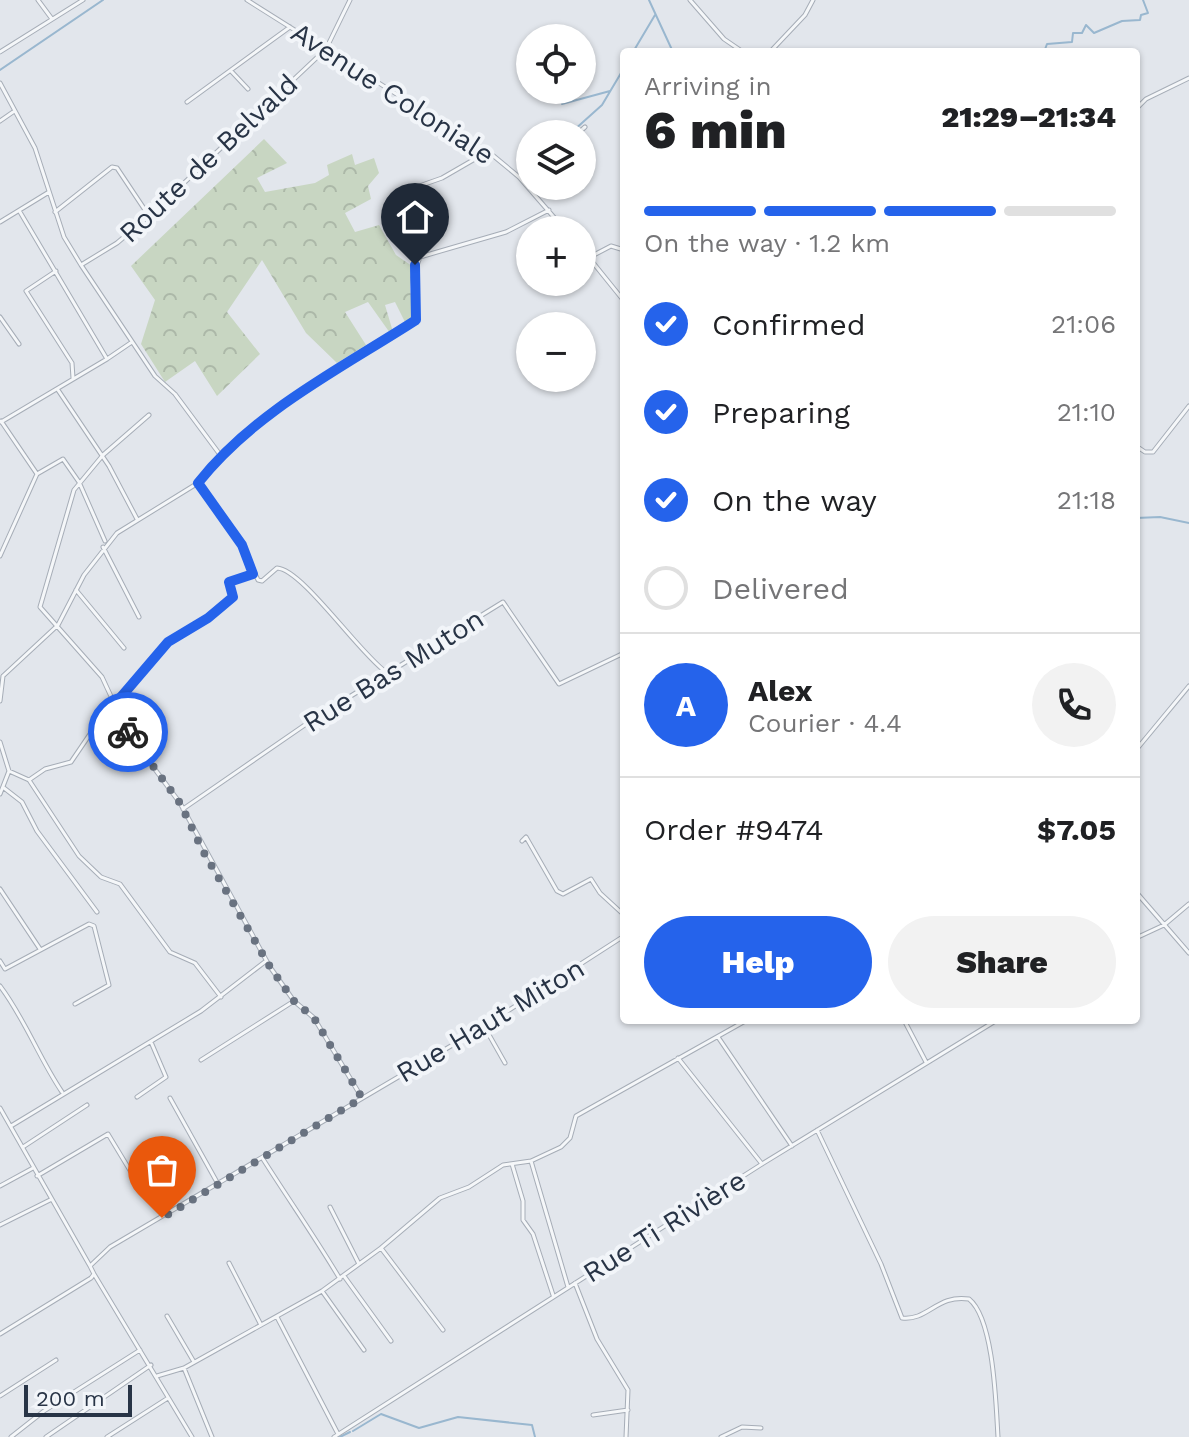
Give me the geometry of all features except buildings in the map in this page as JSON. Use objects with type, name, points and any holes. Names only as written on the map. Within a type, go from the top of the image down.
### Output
[{"type":"street","points":[[38,0],[52,19]]},
{"type":"street","points":[[0,52],[83,0]]},
{"type":"street","name":"Avenue Coloniale","points":[[247,0],[488,152],[516,176]]},
{"type":"street","name":"Route de Belvald","points":[[81,265],[117,243],[149,216],[326,49],[350,0]]},
{"type":"street","points":[[690,0],[724,39],[737,48]]},
{"type":"street","points":[[774,48],[805,15],[813,0]]},
{"type":"street","points":[[187,102],[290,27]]},
{"type":"street","points":[[231,70],[248,89]]},
{"type":"street","points":[[1140,105],[1189,78]]},
{"type":"street","points":[[0,83],[35,148],[55,212],[81,265],[155,376],[175,394],[221,456]]},
{"type":"street","points":[[0,121],[13,112]]},
{"type":"street","points":[[408,190],[442,178],[488,152]]},
{"type":"street","points":[[55,212],[112,167],[117,168],[149,216]]},
{"type":"street","points":[[0,222],[49,192]]},
{"type":"street","name":"Avenue Coloniale","points":[[540,200],[554,216]]},
{"type":"street","points":[[0,701],[2,674],[58,625],[104,545],[137,519],[198,483],[221,456],[265,416],[362,351],[416,320],[413,277],[420,257],[506,232],[549,210]]},
{"type":"street","points":[[20,212],[107,359]]},
{"type":"street","points":[[596,254],[611,246],[620,249]]},
{"type":"street","points":[[596,265],[620,296]]},
{"type":"street","points":[[56,271],[26,291],[72,363],[73,379]]},
{"type":"street","points":[[0,317],[19,344]]},
{"type":"street","points":[[37,474],[1,421],[58,390],[132,342]]},
{"type":"street","points":[[58,390],[103,455],[137,519]]},
{"type":"street","points":[[1140,449],[1153,452],[1189,406]]},
{"type":"street","points":[[149,415],[103,455],[74,490],[40,607],[102,677],[128,733],[183,809],[232,904],[294,1001],[314,1018],[362,1098]]},
{"type":"street","points":[[0,556],[37,474],[63,459],[79,482],[104,545],[139,617]]},
{"type":"street","points":[[198,483],[242,545],[253,574],[262,581],[277,568],[289,571],[315,600],[326,606],[373,663],[386,672]]},
{"type":"street","points":[[29,780],[45,769],[71,762],[168,642],[208,618],[233,597],[229,582],[233,578],[253,574]]},
{"type":"street","points":[[76,590],[124,648]]},
{"type":"street","name":"Rue Bas Muton","points":[[183,809],[386,672],[503,602],[559,684],[620,655]]},
{"type":"street","points":[[1140,745],[1189,686]]},
{"type":"street","points":[[0,742],[9,771],[0,794]]},
{"type":"street","points":[[9,771],[29,780],[79,856],[101,877],[120,884],[170,952],[195,963],[221,997]]},
{"type":"street","points":[[4,788],[22,802],[37,831],[97,912]]},
{"type":"street","points":[[522,841],[526,837],[557,891],[563,894],[591,879],[600,893],[620,911]]},
{"type":"street","points":[[0,889],[41,950]]},
{"type":"street","points":[[1140,897],[1189,953]]},
{"type":"street","points":[[1140,936],[1164,925],[1189,904]]},
{"type":"street","points":[[0,973],[89,924],[94,926],[109,985],[75,1004]]},
{"type":"street","name":"Rue Haut Miton","points":[[90,1266],[110,1247],[484,1026],[620,939]]},
{"type":"street","points":[[11,1126],[221,997],[267,960]]},
{"type":"street","points":[[0,961],[5,969]]},
{"type":"street","points":[[0,986],[15,1006],[52,1080],[63,1092]]},
{"type":"street","points":[[201,1060],[294,1001]]},
{"type":"street","points":[[157,1376],[184,1368],[322,1291],[381,1248],[440,1198],[512,1164],[531,1161],[564,1145],[576,1116],[740,1024]]},
{"type":"street","points":[[906,1024],[926,1062]]},
{"type":"street","name":"Rue Ti Rivière","points":[[336,1436],[762,1164],[990,1024]]},
{"type":"street","points":[[484,1026],[505,1063]]},
{"type":"street","points":[[718,1037],[792,1146]]},
{"type":"street","points":[[137,1097],[166,1077],[151,1042]]},
{"type":"street","points":[[679,1059],[762,1164]]},
{"type":"street","points":[[170,1098],[218,1184]]},
{"type":"street","points":[[23,1147],[87,1105]]},
{"type":"street","points":[[0,1108],[191,1437]]},
{"type":"street","points":[[817,1130],[881,1264],[902,1318],[914,1318],[939,1302],[956,1298],[969,1299],[979,1311],[996,1395],[998,1437]]},
{"type":"street","points":[[37,1176],[108,1134],[137,1182]]},
{"type":"street","points":[[263,1159],[342,1277],[391,1341]]},
{"type":"street","points":[[531,1161],[568,1287]]},
{"type":"street","points":[[512,1164],[523,1201],[523,1220],[533,1234],[553,1296]]},
{"type":"street","points":[[0,1186],[33,1168]]},
{"type":"street","points":[[0,1225],[51,1200]]},
{"type":"street","points":[[330,1207],[359,1264]]},
{"type":"street","points":[[381,1248],[443,1330]]},
{"type":"street","points":[[229,1263],[261,1325]]},
{"type":"street","points":[[0,1334],[94,1274]]},
{"type":"street","points":[[575,1283],[597,1339],[628,1390],[626,1437]]},
{"type":"street","points":[[322,1291],[364,1350]]},
{"type":"street","points":[[167,1316],[194,1362]]},
{"type":"street","points":[[277,1317],[336,1436]]},
{"type":"street","points":[[11,1437],[140,1350]]},
{"type":"street","points":[[0,1396],[56,1360]]},
{"type":"street","points":[[46,1437],[151,1365]]},
{"type":"street","points":[[184,1368],[212,1437]]},
{"type":"street","points":[[107,1437],[169,1398]]},
{"type":"street","points":[[593,1415],[628,1410]]},
{"type":"street","points":[[721,1437],[742,1427],[761,1428]]},
{"type":"green space","points":[[264,139],[287,163],[257,178],[265,192],[315,183],[329,175],[327,165],[352,154],[355,165],[374,158],[379,173],[368,186],[371,199],[345,213],[355,232],[379,225],[396,255],[412,266],[410,289],[414,319],[406,324],[395,302],[385,305],[393,332],[390,333],[368,302],[345,312],[366,345],[337,363],[306,333],[262,260],[227,312],[260,354],[217,396],[195,361],[165,382],[141,344],[155,300],[131,266]]},
{"type":"waterway","points":[[0,70],[103,0]]},
{"type":"waterway","points":[[649,0],[671,48]]},
{"type":"waterway","points":[[1046,48],[1047,44],[1072,42],[1073,33],[1082,33],[1086,25],[1094,33],[1122,21],[1140,20],[1141,15],[1148,13],[1143,0]]},
{"type":"waterway","points":[[635,48],[655,15]]},
{"type":"waterway","points":[[585,120],[602,105],[620,75]]},
{"type":"waterway","points":[[596,95],[610,91]]},
{"type":"waterway","points":[[1140,518],[1160,517],[1189,523]]},
{"type":"waterway","points":[[353,1431],[381,1414],[419,1428],[458,1417],[532,1425],[535,1437]]},
{"type":"waterway","points":[[340,1437],[350,1432]]},
{"type":"way so far","points":[[128,732],[180,803],[203,851],[270,967],[294,1001],[314,1018],[332,1043],[362,1098],[162,1218]]},
{"type":"route","points":[[128,732],[115,704],[168,642],[208,618],[233,597],[229,582],[233,578],[253,574],[242,545],[198,483],[235,442],[265,416],[304,393],[362,351],[416,320],[415,265]]}]
